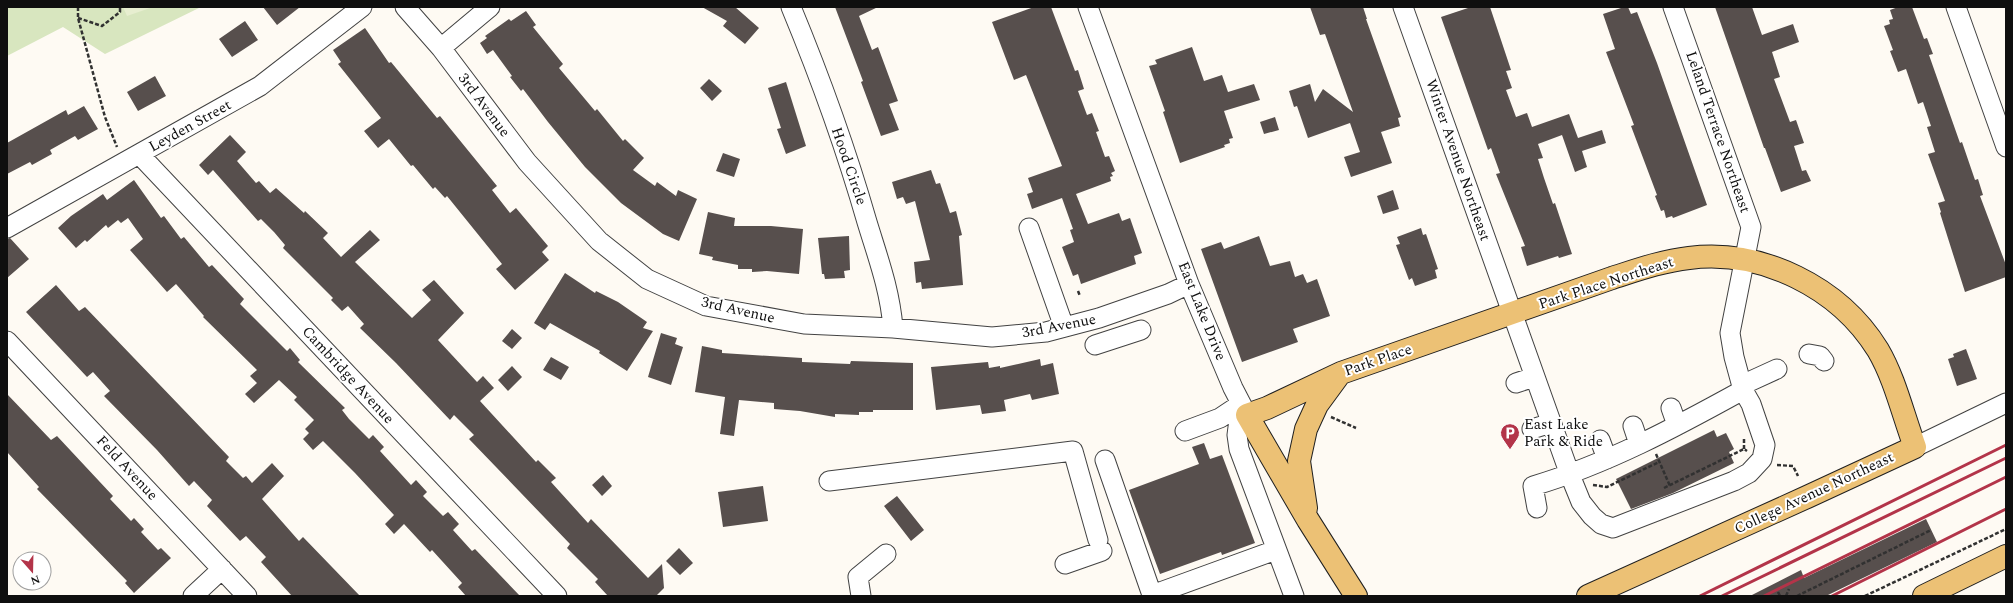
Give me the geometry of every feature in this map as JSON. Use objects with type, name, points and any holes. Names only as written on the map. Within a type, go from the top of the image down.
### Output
[{"type":"main road","name":"Park Place Northeast","points":[[1512,314],[1656,264],[1689,258],[1717,257],[1746,259],[1773,267],[1824,292],[1846,311],[1865,331],[1879,352],[1894,386],[1915,447]]},
{"type":"main road","name":"Park Place","points":[[1244,409],[1267,408],[1341,373],[1512,314]]},
{"type":"main road","points":[[1308,520],[1299,461],[1306,429],[1317,405],[1341,373]]},
{"type":"main road","name":"East Lake Drive","points":[[1244,409],[1308,520],[1356,596]]},
{"type":"main road","name":"College Avenue Northeast","points":[[1588,596],[1915,447]]},
{"type":"main road","points":[[1924,596],[2006,556]]},
{"type":"street","name":"Leyden Street","points":[[7,228],[260,86],[362,7]]},
{"type":"street","name":"3rd Avenue","points":[[405,7],[441,48],[527,162],[599,241],[647,279],[706,306],[804,324],[893,328],[992,337],[1046,332],[1099,318],[1168,294],[1190,284]]},
{"type":"street","points":[[441,48],[490,7]]},
{"type":"street","name":"Hood Circle","points":[[791,7],[856,184],[891,300],[893,328]]},
{"type":"street","name":"East Lake Drive","points":[[1088,7],[1190,284],[1244,409]]},
{"type":"street","name":"Winter Avenue Northeast","points":[[1403,7],[1570,475]]},
{"type":"street","name":"Leland Terrace Northeast","points":[[1570,475],[1581,502],[1592,516],[1601,524],[1613,528],[1734,481],[1749,473],[1762,459],[1765,445],[1753,410],[1743,388],[1734,357],[1730,333],[1746,259],[1751,227],[1673,7]]},
{"type":"street","points":[[1956,7],[2006,147]]},
{"type":"street","name":"Cambridge Avenue","points":[[132,158],[557,596]]},
{"type":"street","points":[[1029,228],[1064,327]]},
{"type":"street","points":[[1095,345],[1140,330]]},
{"type":"street","name":"Feld Avenue","points":[[7,341],[247,596]]},
{"type":"street","points":[[1537,508],[1533,486],[1570,475],[1607,459],[1644,441],[1674,416],[1743,388],[1776,369]]},
{"type":"street","points":[[1516,383],[1534,377]]},
{"type":"street","name":"College Avenue Northeast","points":[[1915,447],[2006,403]]},
{"type":"street","points":[[1185,431],[1244,409]]},
{"type":"street","points":[[1244,409],[1237,435],[1239,449],[1294,596]]},
{"type":"street","points":[[1532,429],[1551,423]]},
{"type":"street","points":[[1633,426],[1644,441]]},
{"type":"street","points":[[1600,440],[1607,459]]},
{"type":"street","points":[[829,481],[1073,451],[1100,545],[1065,564]]},
{"type":"street","points":[[1105,460],[1152,595],[1276,550]]},
{"type":"street","points":[[862,596],[858,577],[886,554]]},
{"type":"street","points":[[193,596],[222,569]]},
{"type":"path","points":[[78,7],[78,18],[105,117],[132,158]]},
{"type":"path","points":[[78,18],[102,26],[120,12],[120,7]]},
{"type":"path","points":[[1078,290],[1080,296]]},
{"type":"path","points":[[1336,419],[1356,428]]},
{"type":"path","points":[[1644,441],[1659,462],[1672,490]]},
{"type":"path","points":[[1670,485],[1744,449],[1750,452]]},
{"type":"path","points":[[1590,485],[1607,487],[1659,462]]},
{"type":"path","points":[[1773,464],[1793,466],[1798,476]]},
{"type":"path","points":[[1864,596],[2006,529]]},
{"type":"path","points":[[1797,596],[1931,530]]},
{"type":"path","points":[[1786,596],[1789,589]]},
{"type":"path","points":[[1778,592],[1780,596]]},
{"type":"green space","points":[[7,7],[201,7],[105,54],[63,27],[7,56]]},
{"type":"green space","points":[[123,7],[153,7],[127,16]]},
{"type":"building","points":[[263,7],[300,7],[277,25]]},
{"type":"building","points":[[702,7],[735,7],[759,28],[745,44],[723,26],[727,21]]},
{"type":"building","points":[[835,7],[878,7],[859,16],[872,50],[878,47],[898,101],[889,104],[899,130],[881,136],[861,82],[863,81]]},
{"type":"building","points":[[1034,7],[1051,7],[1075,71],[1078,70],[1084,89],[1078,91],[1087,115],[1092,113],[1099,131],[1096,132],[1105,157],[1109,156],[1115,171],[1111,173],[1113,176],[1110,177],[1111,181],[1076,194],[1088,224],[1119,213],[1122,221],[1130,218],[1142,253],[1134,256],[1136,264],[1081,284],[1078,274],[1073,276],[1062,247],[1074,242],[1070,230],[1073,229],[1062,198],[1032,209],[1027,194],[1033,192],[1028,178],[1062,166],[1026,75],[1014,80],[992,22]]},
{"type":"building","points":[[1310,7],[1363,7],[1401,117],[1398,118],[1400,126],[1381,132],[1392,163],[1351,177],[1344,157],[1360,152],[1350,123],[1308,138],[1297,106],[1294,107],[1289,91],[1310,84],[1315,102],[1323,89],[1353,112],[1325,34],[1320,35]]},
{"type":"building","points":[[1471,7],[1490,7],[1511,70],[1506,71],[1512,88],[1506,90],[1516,117],[1527,113],[1532,127],[1569,114],[1578,138],[1602,130],[1606,143],[1582,151],[1587,167],[1575,172],[1562,135],[1538,144],[1543,158],[1538,159],[1572,254],[1559,258],[1558,256],[1527,266],[1521,247],[1525,246],[1496,174],[1500,173],[1491,148],[1488,150],[1441,17]]},
{"type":"building","points":[[1628,7],[1631,14],[1637,12],[1657,63],[1707,205],[1673,218],[1672,216],[1666,218],[1664,210],[1661,211],[1655,196],[1657,195],[1631,126],[1634,125],[1606,52],[1615,49],[1603,14]]},
{"type":"building","points":[[1715,7],[1752,7],[1762,35],[1793,24],[1799,42],[1772,52],[1780,77],[1774,79],[1790,122],[1796,120],[1804,143],[1794,146],[1802,171],[1806,170],[1811,181],[1781,192],[1764,148]]},
{"type":"building","points":[[1898,7],[1912,7],[1924,39],[1927,38],[1933,54],[1929,55],[1960,143],[1962,142],[1975,180],[1978,179],[1983,195],[1980,196],[2006,265],[2006,277],[1965,292],[1940,213],[1938,203],[1945,201],[1928,154],[1935,152],[1927,127],[1931,126],[1923,102],[1918,104],[1906,69],[1898,72],[1890,51],[1893,50],[1884,26],[1890,24],[1889,20],[1893,19],[1890,10]]},
{"type":"building","points":[[526,11],[536,25],[533,27],[563,64],[559,68],[595,111],[597,109],[623,141],[625,139],[644,158],[633,170],[655,186],[657,182],[676,196],[678,190],[697,199],[679,241],[663,234],[621,203],[585,167],[523,89],[521,91],[493,50],[487,54],[480,43],[487,38],[485,36],[509,19],[511,21]]},
{"type":"building","points":[[245,21],[258,40],[232,57],[219,39]]},
{"type":"building","points":[[365,28],[389,63],[391,62],[437,118],[440,116],[497,186],[492,190],[510,213],[516,208],[548,246],[542,252],[549,260],[515,290],[496,269],[502,264],[447,196],[445,198],[435,187],[433,189],[413,165],[411,166],[389,139],[378,148],[364,131],[381,118],[338,64],[341,62],[333,50]]},
{"type":"building","points":[[1192,47],[1204,81],[1222,75],[1228,92],[1254,84],[1260,100],[1224,111],[1233,138],[1229,139],[1230,143],[1224,145],[1225,147],[1180,163],[1163,112],[1165,111],[1149,66],[1157,64],[1155,60]]},
{"type":"building","points":[[155,76],[166,96],[138,111],[127,92]]},
{"type":"building","points":[[709,79],[722,91],[712,101],[700,88]]},
{"type":"building","points":[[786,82],[806,146],[786,154],[777,129],[781,128],[768,88]]},
{"type":"building","points":[[84,106],[98,129],[78,140],[75,136],[50,150],[52,154],[32,165],[30,162],[7,174],[7,143],[66,110],[68,115]]},
{"type":"building","points":[[1275,117],[1279,130],[1264,134],[1260,122]]},
{"type":"building","points":[[230,135],[246,152],[237,161],[256,183],[259,181],[270,193],[276,188],[304,213],[305,211],[328,233],[323,238],[341,257],[370,230],[380,240],[355,262],[412,318],[431,300],[422,290],[434,280],[464,313],[438,340],[477,382],[483,376],[494,388],[480,401],[536,462],[538,460],[556,478],[551,482],[588,523],[591,519],[648,578],[662,564],[664,588],[656,596],[608,596],[595,582],[598,579],[567,548],[570,544],[469,439],[474,435],[454,415],[450,420],[396,363],[360,328],[364,324],[348,306],[342,311],[331,300],[333,298],[283,248],[285,245],[274,232],[261,219],[258,221],[213,170],[208,175],[199,165]]},
{"type":"building","points":[[723,153],[740,159],[734,177],[716,171]]},
{"type":"building","points":[[931,170],[936,184],[940,183],[950,213],[956,211],[962,235],[959,236],[963,285],[922,289],[921,282],[916,283],[914,262],[930,260],[915,201],[906,204],[903,197],[897,199],[892,182]]},
{"type":"building","points":[[134,180],[161,218],[164,216],[181,239],[184,237],[209,267],[212,265],[244,299],[240,304],[287,351],[290,348],[300,360],[298,362],[345,408],[342,410],[369,439],[373,435],[384,447],[380,451],[411,485],[416,480],[427,492],[423,496],[443,516],[448,512],[459,524],[453,530],[472,551],[475,549],[520,596],[466,596],[458,587],[462,583],[432,550],[430,552],[404,524],[394,534],[385,524],[394,515],[355,473],[323,441],[313,450],[303,439],[309,433],[305,429],[314,420],[294,400],[297,397],[279,380],[254,403],[245,394],[257,383],[250,376],[257,370],[203,317],[204,316],[176,284],[167,292],[130,250],[143,239],[128,218],[121,223],[118,220],[108,228],[106,225],[87,242],[85,240],[76,248],[58,228],[71,216],[103,194],[107,200]]},
{"type":"building","points":[[1393,190],[1399,209],[1383,214],[1377,196]]},
{"type":"building","points":[[708,212],[735,218],[734,226],[771,226],[803,229],[799,274],[767,271],[752,272],[752,269],[738,269],[738,265],[712,260],[713,257],[699,254]]},
{"type":"building","points":[[1421,228],[1423,235],[1426,234],[1438,269],[1435,270],[1437,278],[1415,286],[1412,278],[1409,280],[1396,245],[1400,244],[1397,237]]},
{"type":"building","points":[[849,236],[850,270],[844,271],[845,278],[825,279],[824,274],[822,274],[818,238]]},
{"type":"building","points":[[1259,236],[1270,266],[1290,261],[1295,277],[1303,274],[1307,283],[1317,279],[1330,316],[1293,329],[1298,342],[1242,362],[1201,249],[1221,242],[1224,249]]},
{"type":"building","points":[[10,238],[29,259],[7,278],[7,239]]},
{"type":"building","points":[[565,273],[595,293],[596,291],[618,302],[647,322],[643,328],[653,331],[627,371],[599,353],[600,351],[550,323],[545,330],[534,323]]},
{"type":"building","points":[[56,285],[79,311],[85,307],[229,457],[226,461],[243,478],[246,476],[252,483],[272,463],[284,476],[262,499],[299,541],[303,537],[360,596],[292,596],[261,562],[266,557],[246,536],[240,541],[207,506],[212,500],[194,481],[189,486],[157,450],[104,396],[110,391],[93,372],[87,377],[26,312]]},
{"type":"building","points":[[512,329],[522,338],[512,349],[502,341]]},
{"type":"building","points":[[661,333],[677,338],[675,344],[683,347],[671,385],[648,377]]},
{"type":"building","points":[[702,346],[722,350],[722,353],[802,358],[802,362],[850,364],[851,361],[913,363],[913,410],[873,410],[873,412],[859,412],[859,415],[835,414],[835,417],[800,411],[774,409],[774,403],[739,400],[734,436],[720,434],[725,397],[695,392]]},
{"type":"building","points":[[1966,349],[1977,379],[1957,386],[1948,359],[1954,357],[1953,354]]},
{"type":"building","points":[[551,357],[569,367],[561,380],[543,370]]},
{"type":"building","points":[[1040,359],[1041,366],[1053,363],[1059,394],[1032,400],[1030,394],[1004,400],[1006,411],[982,414],[980,405],[936,410],[931,367],[988,362],[989,368],[1000,366],[1000,368]]},
{"type":"building","points":[[512,366],[522,377],[508,391],[498,380]]},
{"type":"building","points":[[7,394],[51,440],[57,436],[113,496],[110,499],[131,521],[134,518],[144,529],[141,532],[158,550],[161,548],[171,558],[134,593],[125,583],[127,581],[37,489],[39,487],[7,452]]},
{"type":"building","points":[[1714,430],[1717,437],[1726,433],[1734,449],[1729,452],[1734,463],[1673,493],[1631,509],[1616,479]]},
{"type":"building","points":[[1204,443],[1210,459],[1222,455],[1255,543],[1222,555],[1221,552],[1160,574],[1129,490],[1199,464],[1192,447]]},
{"type":"building","points":[[603,475],[612,486],[602,496],[592,485]]},
{"type":"building","points":[[763,486],[768,521],[723,527],[718,492]]},
{"type":"building","points":[[897,496],[924,530],[911,541],[884,506]]},
{"type":"building","points":[[1926,519],[1937,542],[1826,596],[1750,596],[1801,570],[1804,578]]},
{"type":"building","points":[[679,548],[693,563],[680,575],[666,561]]},
{"type":"railway","points":[[1700,596],[2006,445]]},
{"type":"railway","points":[[1722,596],[2006,458]]},
{"type":"railway","points":[[1764,596],[2006,477]]},
{"type":"railway","points":[[1832,596],[2006,509]]},
{"type":"place","name":"East Lake Park & Ride","points":[[1510,450]]}]
